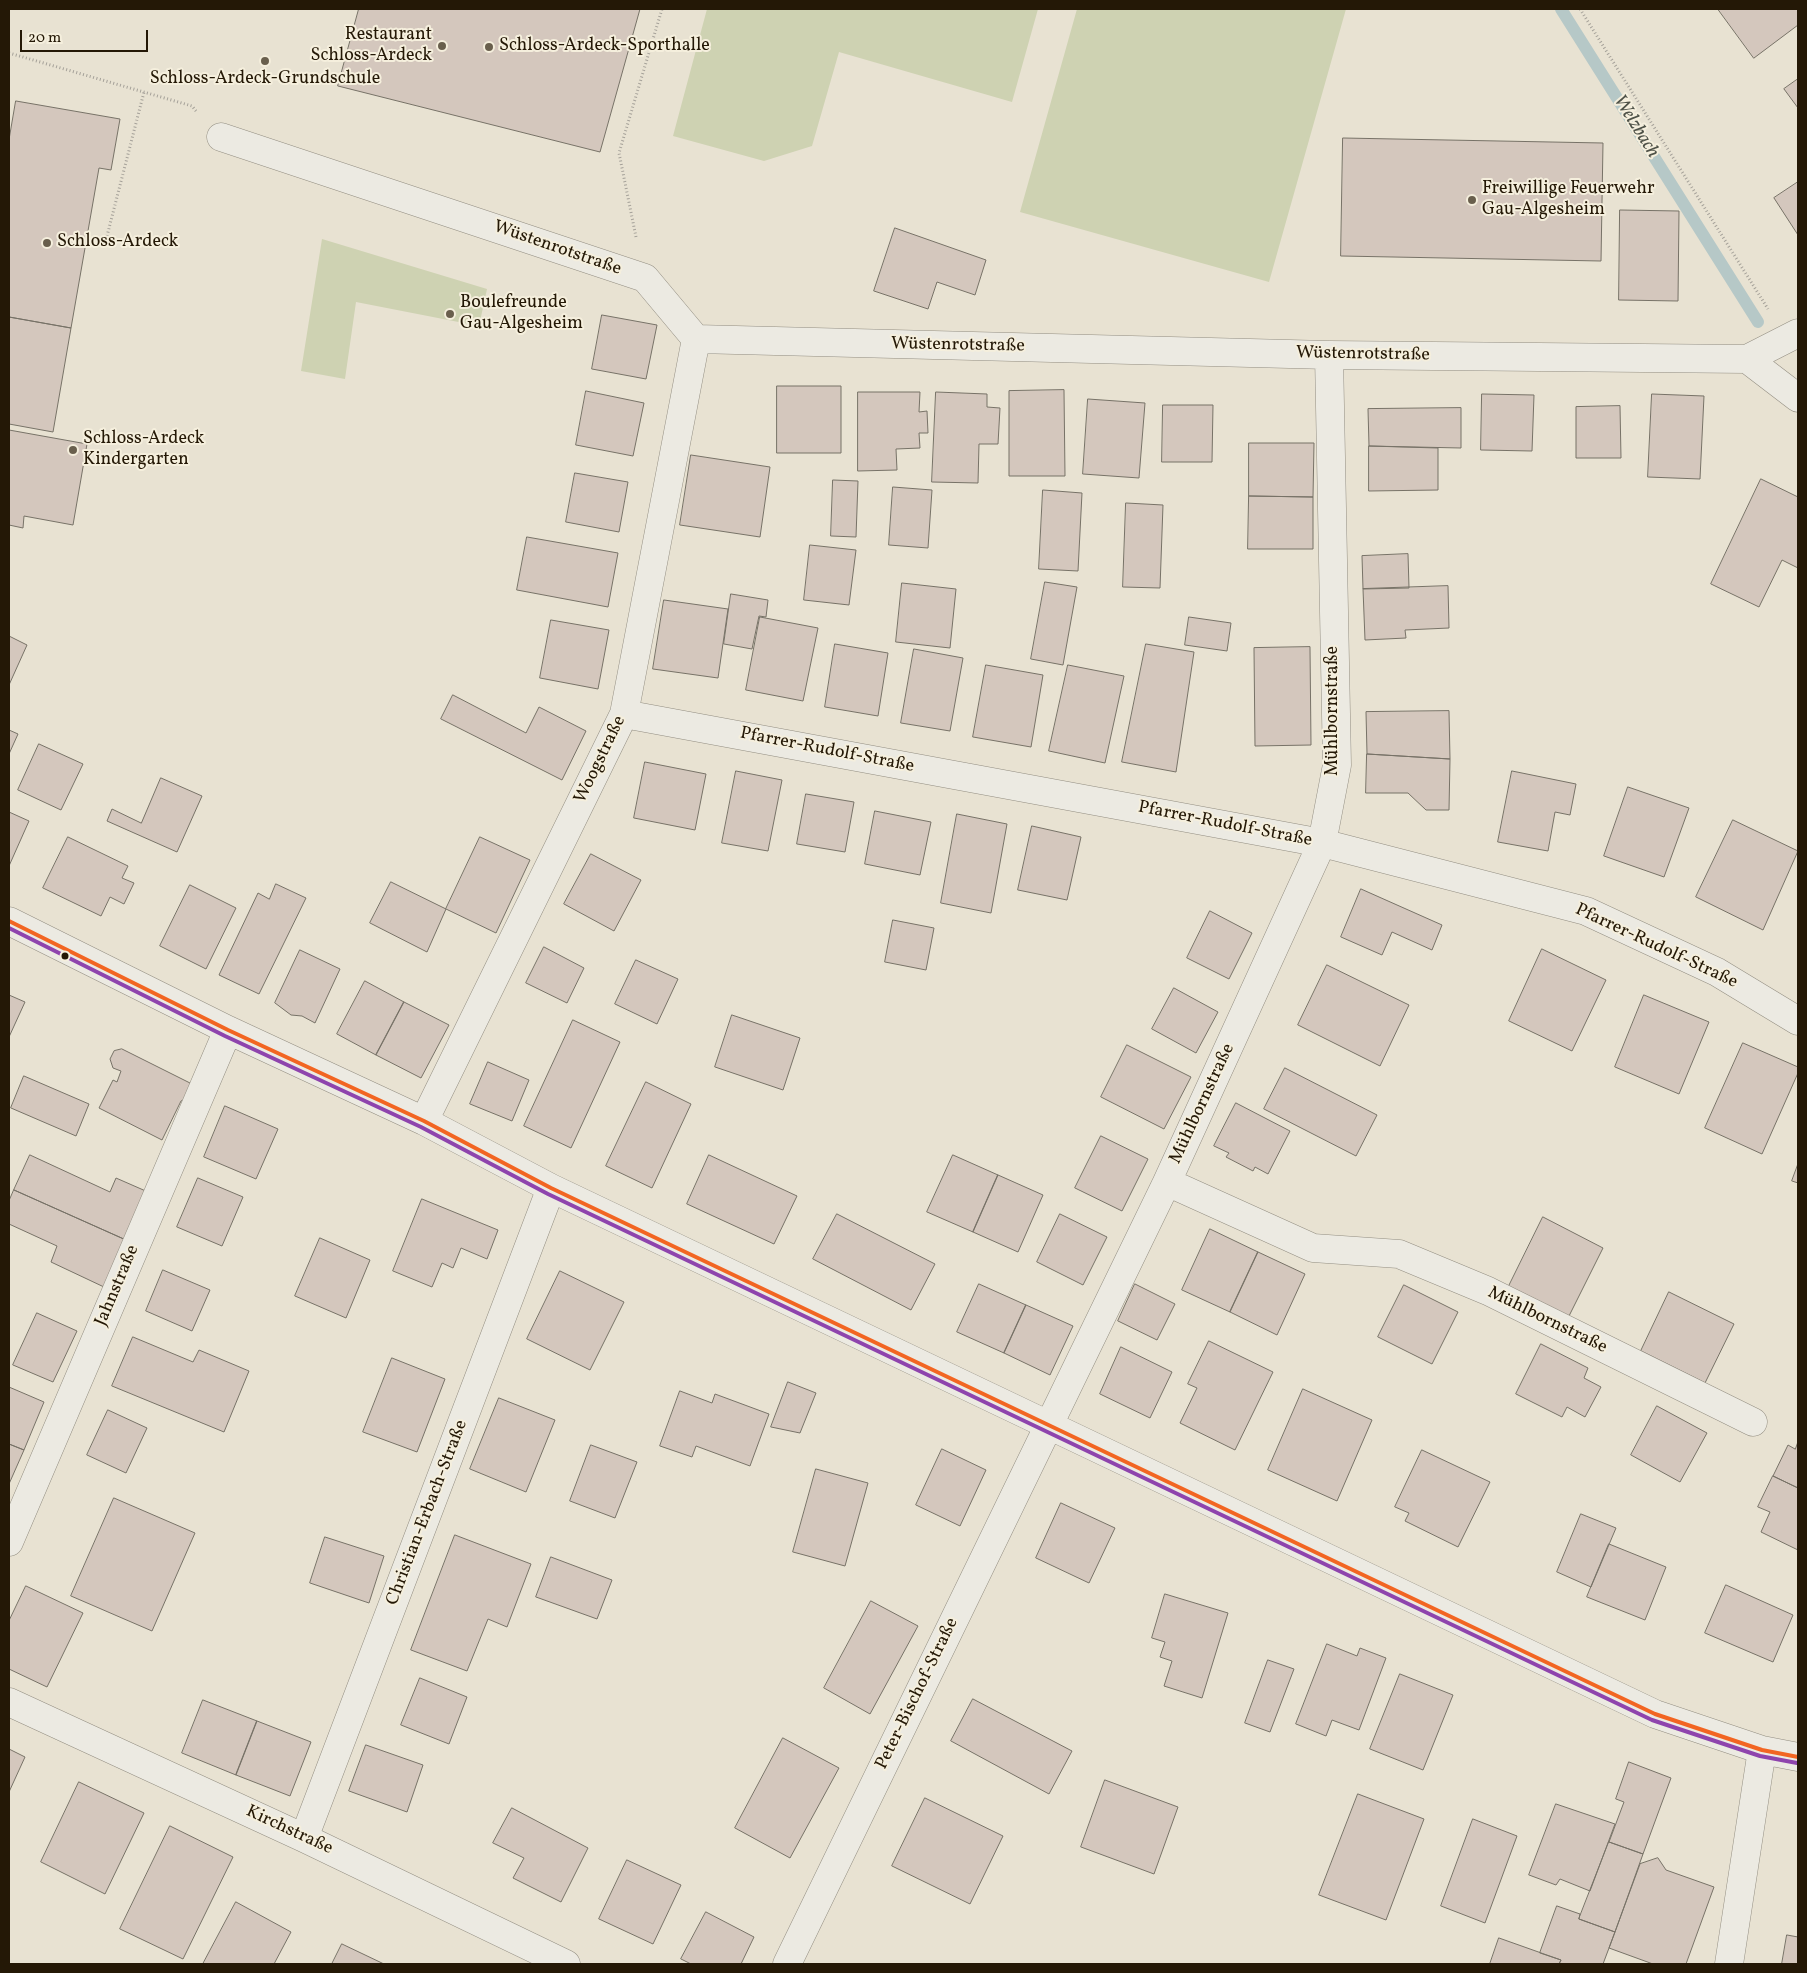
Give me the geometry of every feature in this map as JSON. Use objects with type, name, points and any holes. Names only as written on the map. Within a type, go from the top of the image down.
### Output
[{"type":"street","name":"Wüstenrotstraße","points":[[221,137],[645,278],[696,339],[1329,355],[1747,359]]},
{"type":"street","points":[[1793,336],[1747,359],[1798,398]]},
{"type":"street","name":"Woogstraße","points":[[424,1121],[624,714],[696,339]]},
{"type":"street","name":"Mühlbornstraße","points":[[1048,1424],[1167,1182],[1322,843],[1337,765],[1329,355]]},
{"type":"street","name":"Pfarrer-Rudolf-Straße","points":[[624,714],[1322,843],[1586,911],[1717,972],[1798,1021]]},
{"type":"street","points":[[9,921],[228,1030],[424,1121],[551,1188],[1655,1714],[1762,1750],[1798,1756]]},
{"type":"street","name":"Jahnstraße","points":[[9,1542],[228,1030]]},
{"type":"street","name":"Mühlbornstraße","points":[[1167,1182],[1312,1248],[1398,1254],[1488,1291],[1753,1422]]},
{"type":"street","name":"Christian-Erbach-Straße","points":[[304,1838],[551,1188]]},
{"type":"street","name":"Peter-Bischof-Straße","points":[[787,1964],[1048,1424]]},
{"type":"street","name":"Kirchstraße","points":[[9,1702],[304,1838],[566,1964]]},
{"type":"street","points":[[1729,1964],[1762,1750]]},
{"type":"path","points":[[645,278],[619,153],[662,9]]},
{"type":"path","points":[[1580,9],[1793,336]]},
{"type":"path","points":[[9,52],[192,106],[221,137]]},
{"type":"path","points":[[107,236],[144,92]]},
{"type":"green space","points":[[707,9],[1038,9],[1012,102],[839,52],[812,146],[764,161],[673,136]]},
{"type":"green space","points":[[1077,9],[1346,9],[1269,282],[1020,212]]},
{"type":"green space","name":"Boulefreunde Gau-Algesheim","points":[[322,239],[487,289],[479,326],[356,302],[345,379],[301,371]]},
{"type":"building","name":"Schloss-Ardeck-Sporthalle","points":[[359,9],[640,9],[600,152],[338,86]]},
{"type":"building","points":[[1718,9],[1798,9],[1798,25],[1754,58]]},
{"type":"building","points":[[1798,79],[1798,108],[1784,89]]},
{"type":"building","name":"Schloss-Ardeck","points":[[16,101],[120,119],[111,170],[99,168],[71,328],[9,317],[9,140]]},
{"type":"building","name":"Freiwillige Feuerwehr Gau-Algesheim","points":[[1343,138],[1603,143],[1601,261],[1341,256]]},
{"type":"building","points":[[1798,182],[1798,235],[1774,198]]},
{"type":"building","points":[[1620,210],[1679,211],[1678,301],[1619,300]]},
{"type":"building","points":[[895,228],[986,260],[975,295],[937,282],[928,309],[874,291]]},
{"type":"building","points":[[602,315],[657,325],[646,379],[592,369]]},
{"type":"building","points":[[9,317],[71,328],[53,432],[9,424]]},
{"type":"building","points":[[777,386],[841,386],[841,453],[777,453]]},
{"type":"building","points":[[1064,390],[1065,476],[1009,476],[1009,391]]},
{"type":"building","points":[[586,391],[644,403],[633,456],[576,445]]},
{"type":"building","points":[[858,392],[920,392],[919,412],[927,411],[928,433],[919,433],[920,448],[896,449],[897,470],[858,471]]},
{"type":"building","points":[[936,392],[987,394],[987,407],[1000,408],[998,444],[979,444],[978,483],[932,482]]},
{"type":"building","points":[[1482,394],[1534,395],[1532,451],[1481,450]]},
{"type":"building","points":[[1652,394],[1704,396],[1700,479],[1648,477]]},
{"type":"building","points":[[1088,399],[1145,403],[1139,478],[1083,474]]},
{"type":"building","points":[[1163,405],[1213,405],[1212,462],[1162,462]]},
{"type":"building","points":[[1620,406],[1621,458],[1576,458],[1576,407]]},
{"type":"building","points":[[1461,408],[1461,448],[1369,446],[1368,409]]},
{"type":"building","points":[[9,430],[87,444],[73,525],[24,516],[23,528],[9,525]]},
{"type":"building","points":[[1249,443],[1314,443],[1313,497],[1249,496]]},
{"type":"building","points":[[1369,446],[1438,448],[1438,490],[1369,491]]},
{"type":"building","points":[[691,455],[770,467],[760,537],[680,525]]},
{"type":"building","points":[[575,473],[628,482],[619,532],[566,522]]},
{"type":"building","points":[[1761,479],[1798,497],[1798,568],[1782,560],[1759,607],[1711,584]]},
{"type":"building","points":[[833,480],[858,481],[856,537],[831,536]]},
{"type":"building","points":[[893,487],[932,490],[928,548],[889,545]]},
{"type":"building","points":[[1043,490],[1082,493],[1078,571],[1039,569]]},
{"type":"building","points":[[1249,496],[1313,497],[1313,549],[1248,549]]},
{"type":"building","points":[[1126,503],[1163,505],[1160,588],[1123,587]]},
{"type":"building","points":[[527,537],[618,553],[608,607],[517,590]]},
{"type":"building","points":[[810,545],[856,550],[849,605],[804,600]]},
{"type":"building","points":[[1408,554],[1409,588],[1363,589],[1362,556]]},
{"type":"building","points":[[1045,582],[1077,587],[1063,665],[1031,659]]},
{"type":"building","points":[[902,583],[956,589],[950,648],[896,642]]},
{"type":"building","points":[[1448,586],[1449,628],[1405,630],[1406,638],[1365,640],[1363,589]]},
{"type":"building","points":[[731,594],[768,600],[766,617],[759,616],[752,649],[724,644]]},
{"type":"building","points":[[664,600],[728,609],[718,678],[653,669]]},
{"type":"building","points":[[760,617],[818,628],[803,701],[746,690]]},
{"type":"building","points":[[1189,617],[1231,623],[1227,651],[1185,645]]},
{"type":"building","points":[[551,620],[609,630],[598,689],[540,678]]},
{"type":"building","points":[[9,636],[27,645],[9,685]]},
{"type":"building","points":[[835,644],[888,653],[878,716],[825,707]]},
{"type":"building","points":[[1146,644],[1194,652],[1176,772],[1122,762]]},
{"type":"building","points":[[1310,647],[1311,745],[1255,746],[1254,648]]},
{"type":"building","points":[[914,649],[963,658],[950,731],[901,723]]},
{"type":"building","points":[[986,665],[1043,675],[1031,747],[973,737]]},
{"type":"building","points":[[1068,665],[1124,676],[1105,763],[1049,751]]},
{"type":"building","points":[[453,695],[526,733],[539,707],[586,731],[562,780],[441,719]]},
{"type":"building","points":[[1449,711],[1450,759],[1367,754],[1366,712]]},
{"type":"building","points":[[9,730],[18,734],[9,754]]},
{"type":"building","points":[[39,744],[83,764],[61,810],[18,790]]},
{"type":"building","points":[[1367,754],[1450,759],[1449,810],[1426,810],[1408,793],[1366,793]]},
{"type":"building","points":[[645,762],[706,774],[695,830],[634,818]]},
{"type":"building","points":[[736,771],[782,780],[768,851],[722,843]]},
{"type":"building","points":[[1512,771],[1576,784],[1570,815],[1555,812],[1548,851],[1498,842]]},
{"type":"building","points":[[161,778],[202,796],[177,852],[107,821],[112,809],[141,823]]},
{"type":"building","points":[[1628,787],[1689,808],[1664,877],[1604,856]]},
{"type":"building","points":[[806,794],[854,802],[845,852],[797,844]]},
{"type":"building","points":[[875,811],[931,822],[920,875],[865,864]]},
{"type":"building","points":[[9,812],[29,821],[9,866]]},
{"type":"building","points":[[957,814],[1007,824],[991,913],[941,903]]},
{"type":"building","points":[[1733,820],[1798,851],[1763,930],[1696,897]]},
{"type":"building","points":[[1032,826],[1081,837],[1067,900],[1018,890]]},
{"type":"building","points":[[68,837],[128,866],[122,878],[134,883],[124,904],[110,897],[101,916],[43,888]]},
{"type":"building","points":[[480,837],[530,860],[496,933],[446,909]]},
{"type":"building","points":[[591,854],[641,880],[614,931],[564,904]]},
{"type":"building","points":[[391,882],[446,909],[427,952],[370,923]]},
{"type":"building","points":[[276,884],[306,898],[259,994],[219,975],[258,893],[269,899]]},
{"type":"building","points":[[190,885],[236,908],[206,969],[160,946]]},
{"type":"building","points":[[1361,889],[1442,925],[1432,950],[1392,932],[1382,955],[1341,937]]},
{"type":"building","points":[[1210,911],[1252,933],[1229,979],[1187,958]]},
{"type":"building","points":[[893,920],[934,928],[926,970],[885,962]]},
{"type":"building","points":[[544,947],[584,968],[567,1003],[526,983]]},
{"type":"building","points":[[1542,949],[1606,980],[1572,1051],[1509,1021]]},
{"type":"building","points":[[300,950],[340,969],[315,1023],[302,1016],[291,1015],[275,1003]]},
{"type":"building","points":[[636,960],[678,979],[657,1024],[615,1004]]},
{"type":"building","points":[[1327,965],[1409,1005],[1380,1066],[1298,1025]]},
{"type":"building","points":[[365,981],[404,1002],[376,1055],[337,1034]]},
{"type":"building","points":[[1174,988],[1218,1012],[1196,1053],[1152,1029]]},
{"type":"building","points":[[9,995],[25,1002],[9,1037]]},
{"type":"building","points":[[1644,995],[1709,1022],[1679,1094],[1615,1067]]},
{"type":"building","points":[[404,1002],[449,1025],[421,1078],[376,1055]]},
{"type":"building","points":[[732,1015],[800,1038],[783,1090],[715,1067]]},
{"type":"building","points":[[573,1020],[620,1042],[571,1148],[524,1126]]},
{"type":"building","points":[[1743,1043],[1798,1067],[1798,1073],[1762,1154],[1705,1128]]},
{"type":"building","points":[[1127,1045],[1191,1077],[1164,1129],[1101,1097]]},
{"type":"building","points":[[122,1049],[190,1083],[192,1091],[188,1098],[181,1101],[162,1140],[99,1108],[113,1080],[117,1082],[121,1071],[113,1068],[110,1059],[114,1051]]},
{"type":"building","points":[[488,1062],[529,1080],[512,1121],[470,1104]]},
{"type":"building","points":[[1285,1068],[1377,1115],[1356,1156],[1264,1109]]},
{"type":"building","points":[[24,1076],[89,1104],[76,1136],[11,1108]]},
{"type":"building","points":[[646,1082],[691,1104],[652,1188],[606,1166]]},
{"type":"building","points":[[1236,1103],[1290,1131],[1268,1174],[1255,1167],[1253,1171],[1226,1157],[1229,1153],[1214,1146]]},
{"type":"building","points":[[225,1106],[278,1129],[256,1179],[204,1157]]},
{"type":"building","points":[[1101,1136],[1148,1159],[1122,1211],[1075,1188]]},
{"type":"building","points":[[30,1155],[110,1192],[116,1178],[148,1192],[126,1240],[14,1190]]},
{"type":"building","points":[[709,1155],[797,1196],[774,1244],[687,1204]]},
{"type":"building","points":[[953,1155],[998,1175],[973,1232],[927,1212]]},
{"type":"building","points":[[1798,1164],[1798,1183],[1792,1181]]},
{"type":"building","points":[[998,1175],[1043,1195],[1018,1252],[973,1232]]},
{"type":"building","points":[[198,1178],[243,1197],[222,1246],[177,1227]]},
{"type":"building","points":[[14,1190],[126,1240],[104,1287],[51,1262],[57,1246],[9,1224],[9,1201]]},
{"type":"building","points":[[422,1199],[498,1230],[487,1259],[461,1248],[453,1268],[442,1263],[432,1287],[393,1271]]},
{"type":"building","points":[[837,1214],[935,1264],[911,1310],[813,1259]]},
{"type":"building","points":[[1060,1214],[1107,1237],[1083,1285],[1037,1262]]},
{"type":"building","points":[[1543,1217],[1603,1248],[1568,1318],[1508,1288]]},
{"type":"building","points":[[1210,1229],[1258,1252],[1230,1312],[1182,1290]]},
{"type":"building","points":[[320,1238],[370,1260],[346,1318],[295,1296]]},
{"type":"building","points":[[1258,1252],[1305,1274],[1277,1335],[1230,1312]]},
{"type":"building","points":[[163,1270],[210,1290],[192,1331],[146,1311]]},
{"type":"building","points":[[560,1271],[624,1302],[590,1370],[527,1339]]},
{"type":"building","points":[[979,1284],[1026,1305],[1004,1353],[957,1332]]},
{"type":"building","points":[[1135,1284],[1175,1304],[1157,1340],[1118,1321]]},
{"type":"building","points":[[1404,1285],[1458,1312],[1432,1364],[1378,1337]]},
{"type":"building","points":[[1669,1292],[1734,1324],[1705,1383],[1641,1351]]},
{"type":"building","points":[[1026,1305],[1073,1326],[1050,1375],[1004,1353]]},
{"type":"building","points":[[37,1313],[77,1331],[53,1382],[13,1365]]},
{"type":"building","points":[[133,1337],[193,1362],[199,1350],[249,1371],[224,1432],[112,1386]]},
{"type":"building","points":[[1209,1341],[1273,1372],[1235,1450],[1180,1423],[1197,1388],[1188,1384]]},
{"type":"building","points":[[1541,1344],[1588,1368],[1584,1378],[1601,1387],[1585,1417],[1567,1407],[1562,1417],[1516,1394]]},
{"type":"building","points":[[1121,1347],[1172,1372],[1150,1418],[1100,1394]]},
{"type":"building","points":[[392,1358],[445,1379],[417,1452],[363,1432]]},
{"type":"building","points":[[788,1382],[816,1393],[800,1433],[771,1427]]},
{"type":"building","points":[[9,1387],[44,1402],[24,1450],[9,1444]]},
{"type":"building","points":[[1303,1389],[1372,1420],[1337,1501],[1268,1470]]},
{"type":"building","points":[[680,1391],[712,1403],[715,1394],[769,1414],[750,1466],[696,1446],[692,1457],[660,1446]]},
{"type":"building","points":[[499,1398],[555,1420],[526,1492],[470,1469]]},
{"type":"building","points":[[1657,1406],[1707,1433],[1680,1482],[1631,1455]]},
{"type":"building","points":[[108,1410],[147,1428],[126,1473],[87,1455]]},
{"type":"building","points":[[1798,1442],[1798,1488],[1773,1476],[1788,1445],[1795,1449]]},
{"type":"building","points":[[9,1444],[24,1450],[9,1484]]},
{"type":"building","points":[[591,1445],[637,1462],[615,1518],[570,1501]]},
{"type":"building","points":[[942,1449],[986,1470],[960,1526],[916,1505]]},
{"type":"building","points":[[1422,1450],[1490,1482],[1458,1547],[1405,1521],[1409,1513],[1395,1507]]},
{"type":"building","points":[[816,1469],[868,1483],[845,1566],[793,1552]]},
{"type":"building","points":[[1773,1476],[1798,1488],[1798,1550],[1761,1532],[1770,1512],[1758,1507]]},
{"type":"building","points":[[114,1498],[195,1533],[152,1631],[71,1596]]},
{"type":"building","points":[[1061,1503],[1115,1528],[1089,1583],[1036,1558]]},
{"type":"building","points":[[1581,1514],[1616,1528],[1591,1587],[1557,1572]]},
{"type":"building","points":[[455,1535],[531,1564],[507,1627],[488,1619],[467,1671],[411,1650]]},
{"type":"building","points":[[325,1537],[384,1556],[369,1603],[310,1583]]},
{"type":"building","points":[[1609,1544],[1666,1567],[1645,1620],[1587,1597]]},
{"type":"building","points":[[551,1557],[612,1580],[597,1619],[536,1597]]},
{"type":"building","points":[[1726,1585],[1793,1615],[1773,1662],[1705,1633]]},
{"type":"building","points":[[26,1586],[83,1613],[47,1687],[9,1669],[9,1621]]},
{"type":"building","points":[[1165,1594],[1228,1613],[1202,1698],[1164,1686],[1172,1661],[1160,1657],[1165,1642],[1152,1638]]},
{"type":"building","points":[[871,1601],[918,1626],[870,1714],[824,1688]]},
{"type":"building","points":[[1327,1644],[1357,1656],[1360,1648],[1386,1658],[1359,1730],[1332,1720],[1326,1736],[1296,1724]]},
{"type":"building","points":[[1268,1660],[1294,1669],[1270,1732],[1245,1723]]},
{"type":"building","points":[[1400,1674],[1453,1695],[1423,1770],[1370,1749]]},
{"type":"building","points":[[420,1678],[467,1697],[449,1744],[401,1725]]},
{"type":"building","points":[[973,1699],[1072,1751],[1049,1794],[951,1741]]},
{"type":"building","points":[[203,1700],[257,1721],[236,1775],[182,1753]]},
{"type":"building","points":[[257,1721],[311,1742],[290,1796],[236,1775]]},
{"type":"building","points":[[783,1738],[839,1768],[790,1858],[735,1828]]},
{"type":"building","points":[[366,1745],[423,1765],[407,1812],[349,1791]]},
{"type":"building","points":[[9,1749],[25,1757],[9,1792]]},
{"type":"building","points":[[1629,1762],[1671,1778],[1643,1854],[1609,1842],[1624,1802],[1616,1799]]},
{"type":"building","points":[[1105,1780],[1178,1807],[1154,1874],[1081,1847]]},
{"type":"building","points":[[79,1782],[144,1813],[105,1894],[41,1862]]},
{"type":"building","points":[[1358,1794],[1424,1819],[1386,1920],[1319,1895]]},
{"type":"building","points":[[925,1798],[1003,1836],[970,1904],[892,1866]]},
{"type":"building","points":[[1556,1804],[1615,1824],[1590,1891],[1560,1879],[1556,1885],[1529,1875]]},
{"type":"building","points":[[512,1808],[588,1848],[561,1902],[513,1878],[524,1858],[493,1843]]},
{"type":"building","points":[[1473,1819],[1517,1836],[1485,1923],[1441,1906]]},
{"type":"building","points":[[170,1826],[233,1857],[183,1959],[120,1929]]},
{"type":"building","points":[[1609,1842],[1643,1854],[1615,1932],[1579,1919]]},
{"type":"building","points":[[1658,1858],[1666,1870],[1714,1887],[1686,1964],[1653,1964],[1609,1948],[1640,1864]]},
{"type":"building","points":[[627,1860],[681,1885],[653,1944],[599,1919]]},
{"type":"building","points":[[236,1902],[291,1932],[274,1964],[203,1964]]},
{"type":"building","points":[[1557,1906],[1580,1914],[1579,1919],[1615,1932],[1603,1964],[1559,1964],[1561,1960],[1540,1953]]},
{"type":"building","points":[[706,1912],[754,1937],[741,1964],[691,1964],[681,1959]]},
{"type":"building","points":[[1787,1935],[1798,1937],[1798,1964],[1782,1964]]},
{"type":"building","points":[[1499,1938],[1561,1960],[1559,1964],[1490,1964]]},
{"type":"building","points":[[342,1944],[384,1964],[332,1964]]},
{"type":"waterway","name":"Welzbach","points":[[1561,9],[1758,322]]},
{"type":"transit line","points":[[9,921],[228,1030],[424,1121],[551,1188],[1655,1714],[1762,1750],[1798,1757]]},
{"type":"transit line","points":[[9,928],[225,1036],[421,1127],[548,1194],[1652,1720],[1760,1756],[1797,1763]]},
{"type":"place","name":"Restaurant Schloss-Ardeck","points":[[442,46]]},
{"type":"place","name":"Schloss-Ardeck-Sporthalle","points":[[489,47]]},
{"type":"place","name":"Schloss-Ardeck-Grundschule","points":[[265,61]]},
{"type":"place","name":"Freiwillige Feuerwehr Gau-Algesheim","points":[[1472,200]]},
{"type":"place","name":"Schloss-Ardeck","points":[[47,243]]},
{"type":"place","name":"Boulefreunde Gau-Algesheim","points":[[450,314]]},
{"type":"place","name":"Schloss-Ardeck Kindergarten","points":[[73,450]]}]
